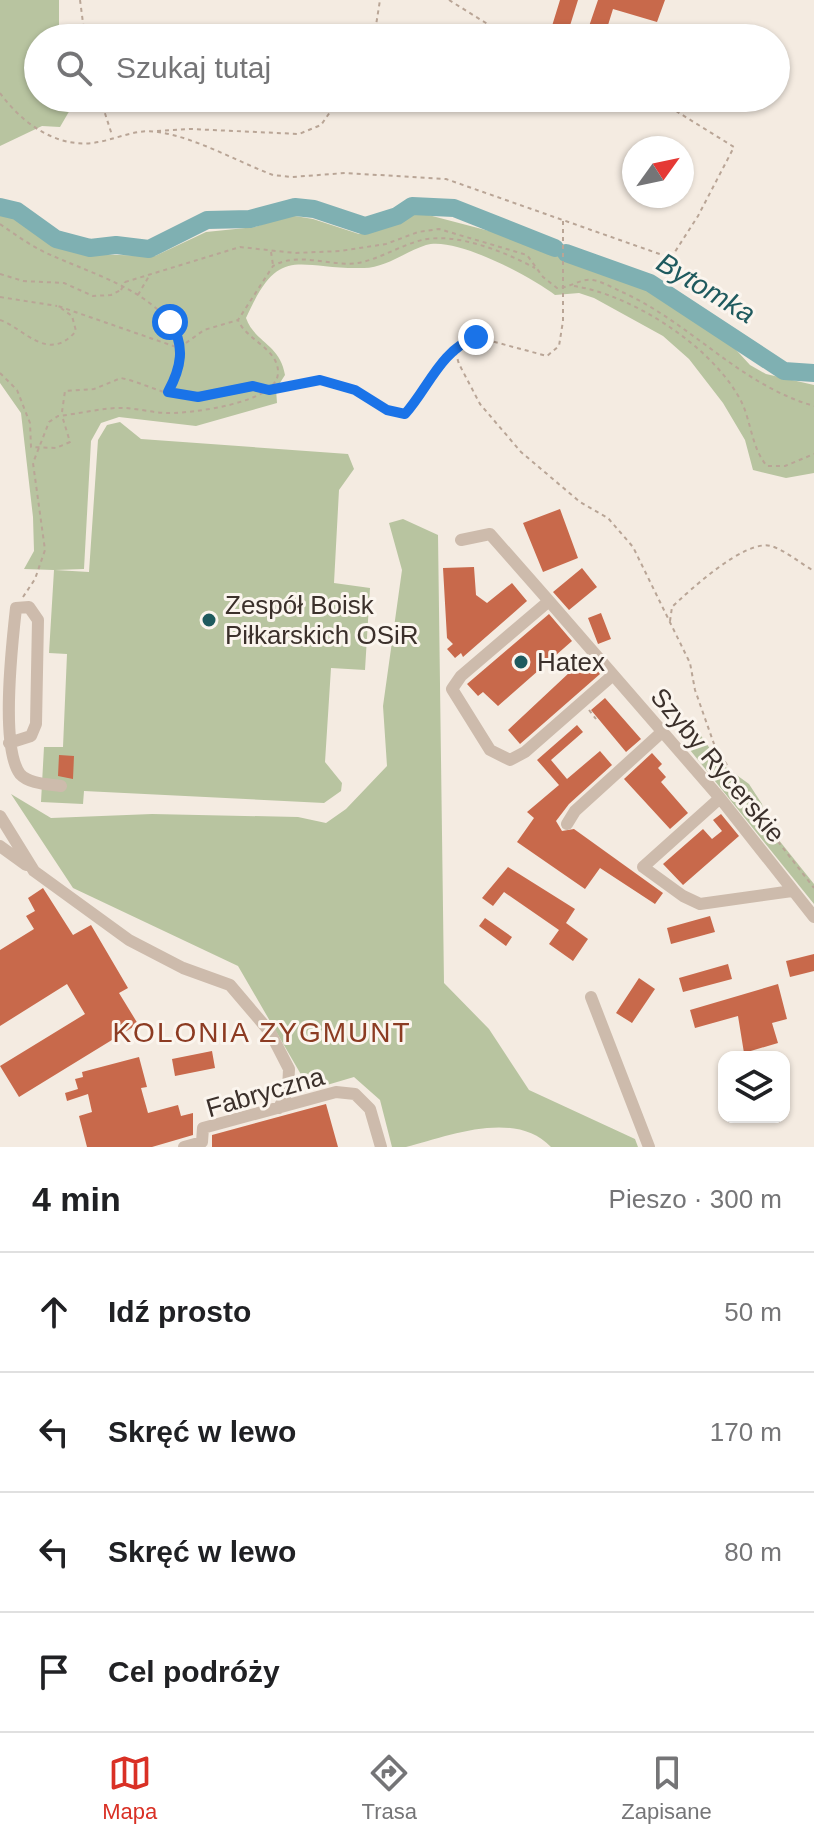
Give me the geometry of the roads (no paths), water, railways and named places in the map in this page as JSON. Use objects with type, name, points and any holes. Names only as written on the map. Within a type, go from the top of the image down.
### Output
[{"type":"street","name":"Szyby Rycerskie","points":[[461,540],[490,534],[720,798],[814,917]]},
{"type":"street","points":[[549,601],[452,685],[454,696],[490,750],[506,759],[522,755],[615,678]]},
{"type":"street","points":[[0,606],[29,607],[38,620],[36,724],[31,736],[9,743]]},
{"type":"street","points":[[16,608],[7,686],[13,764],[26,779],[61,786]]},
{"type":"street","points":[[567,824],[575,811],[662,732]]},
{"type":"street","points":[[720,798],[643,867],[683,896],[700,904],[792,891]]},
{"type":"street","points":[[0,816],[34,871]]},
{"type":"street","points":[[0,846],[129,940],[183,968],[230,985],[270,1032],[289,1069],[288,1090],[279,1108]]},
{"type":"street","points":[[591,997],[649,1147]]},
{"type":"street","name":"Fabryczna","points":[[184,1147],[202,1142],[203,1128],[336,1092],[355,1094],[370,1109],[381,1147]]},
{"type":"waterway","name":"Bytomka","points":[[0,207],[17,211],[56,239],[90,248],[116,245],[149,249],[207,220],[250,219],[295,207],[314,209],[365,226],[397,216],[412,206],[454,208],[555,248]]},
{"type":"waterway","name":"Bytomka","points":[[566,253],[650,283],[784,371],[814,373]]},
{"type":"place","name":"Zespół Boisk Piłkarskich OSiR","points":[[209,620]]},
{"type":"place","name":"Hatex","points":[[521,662]]},
{"type":"district","name":"KOLONIA ZYGMUNT","points":[[262,1032]]}]
